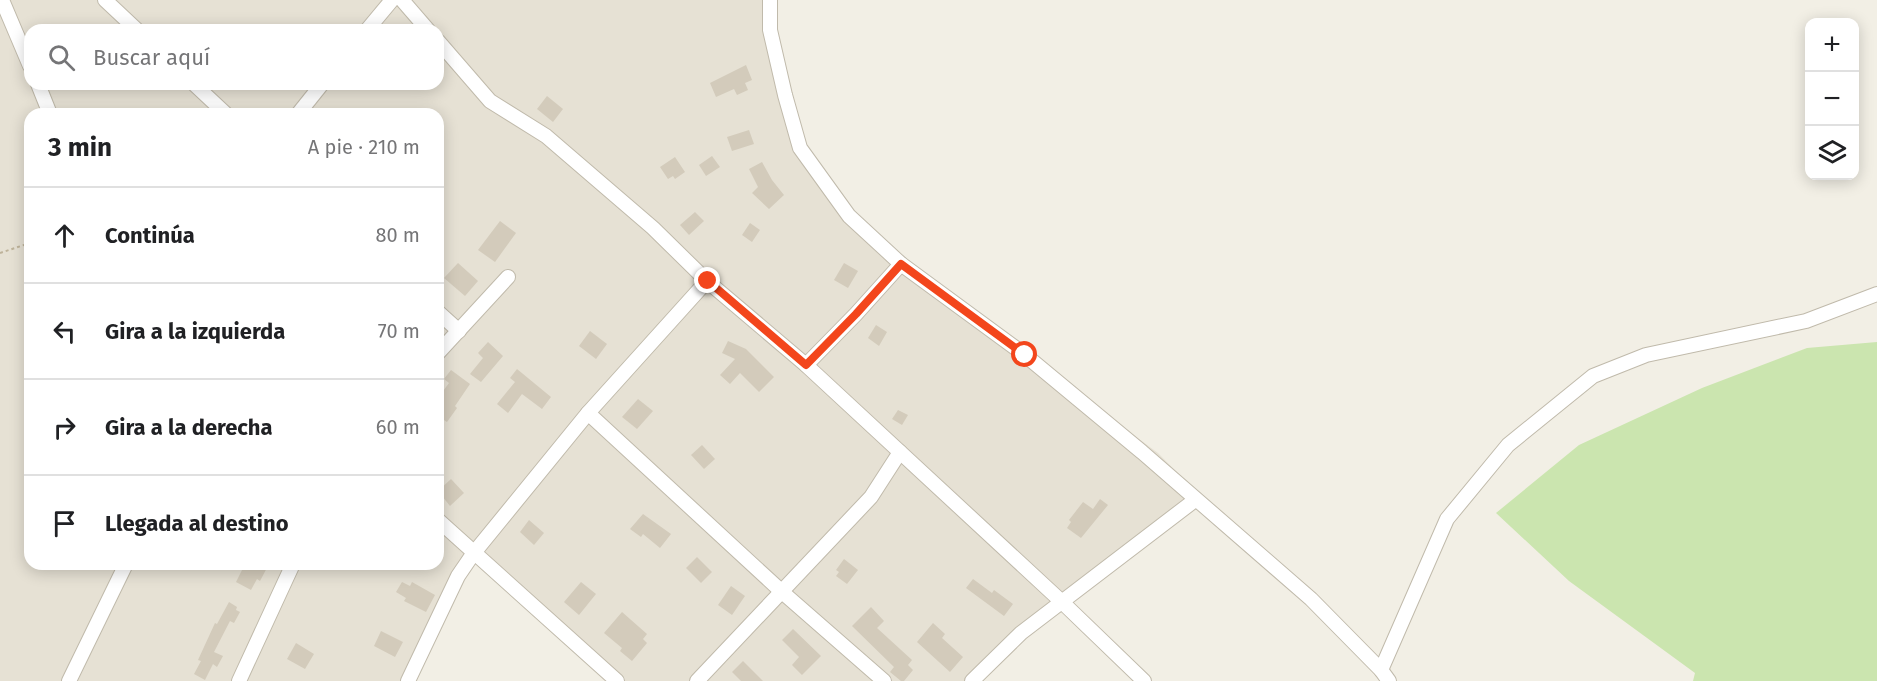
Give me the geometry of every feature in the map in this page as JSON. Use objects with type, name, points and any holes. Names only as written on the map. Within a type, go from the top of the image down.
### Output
[{"type":"street","points":[[2,0],[24,52]]},
{"type":"street","points":[[105,0],[131,24]]},
{"type":"street","points":[[372,24],[392,0]]},
{"type":"street","points":[[402,0],[423,24]]},
{"type":"street","points":[[770,0],[770,30],[800,148],[849,216],[901,264],[1025,355],[1142,452],[1311,599],[1385,675],[1447,519],[1508,445],[1593,376],[1646,355],[1806,321],[1877,294]]},
{"type":"street","points":[[444,48],[490,101],[546,136],[653,228],[708,281],[806,365],[1144,681]]},
{"type":"street","points":[[40,90],[48,108]]},
{"type":"street","points":[[200,90],[220,108]]},
{"type":"street","points":[[303,108],[317,90]]},
{"type":"street","points":[[806,365],[901,264]]},
{"type":"street","points":[[444,347],[508,276]]},
{"type":"street","points":[[408,681],[458,576],[473,554],[588,413],[708,281]]},
{"type":"street","points":[[444,317],[459,331]]},
{"type":"street","points":[[588,413],[781,591],[884,681]]},
{"type":"street","points":[[697,681],[871,497],[900,452]]},
{"type":"street","points":[[972,681],[1021,633],[1195,500]]},
{"type":"street","points":[[444,526],[617,681]]},
{"type":"street","points":[[69,681],[123,570]]},
{"type":"street","points":[[239,681],[290,570]]},
{"type":"path","points":[[0,253],[24,245]]},
{"type":"shaded area","points":[[0,0],[776,0],[774,37],[794,120],[824,187],[884,246],[993,332],[1158,453],[1199,495],[973,681],[615,681],[470,551],[407,681],[0,681]]},
{"type":"green space","points":[[1877,342],[1877,681],[1693,681],[1695,673],[1569,581],[1496,513],[1579,445],[1702,388],[1807,348]]},
{"type":"building","points":[[746,65],[752,80],[745,83],[748,90],[737,95],[734,89],[716,97],[710,83]]},
{"type":"building","points":[[547,96],[563,109],[553,122],[537,109]]},
{"type":"building","points":[[749,130],[754,144],[732,151],[727,137]]},
{"type":"building","points":[[712,156],[720,167],[706,176],[699,165]]},
{"type":"building","points":[[675,157],[685,172],[675,179],[673,176],[668,179],[660,167]]},
{"type":"building","points":[[762,162],[784,195],[769,209],[752,193],[758,187],[749,169]]},
{"type":"building","points":[[695,212],[704,221],[689,235],[680,225]]},
{"type":"building","points":[[500,221],[516,233],[495,262],[478,250]]},
{"type":"building","points":[[750,223],[760,230],[752,242],[742,235]]},
{"type":"building","points":[[458,263],[478,281],[465,296],[444,278]]},
{"type":"building","points":[[844,263],[858,271],[848,288],[834,280]]},
{"type":"building","points":[[876,325],[887,332],[879,346],[868,338]]},
{"type":"building","points":[[590,331],[607,344],[596,359],[579,346]]},
{"type":"building","points":[[728,341],[746,349],[774,377],[759,392],[740,373],[730,384],[720,375],[735,359],[722,353]]},
{"type":"building","points":[[488,342],[503,356],[481,382],[470,374],[483,358],[478,353]]},
{"type":"building","points":[[517,369],[551,397],[542,409],[522,394],[508,413],[497,404],[515,382],[510,378]]},
{"type":"building","points":[[451,370],[470,384],[447,422],[444,420],[444,390],[449,383],[444,379]]},
{"type":"building","points":[[638,399],[653,411],[637,429],[622,417]]},
{"type":"building","points":[[898,410],[908,415],[902,425],[892,419]]},
{"type":"building","points":[[702,445],[715,459],[704,469],[691,455]]},
{"type":"building","points":[[451,479],[464,493],[450,506],[444,498],[444,485]]},
{"type":"building","points":[[1100,499],[1108,505],[1081,538],[1067,528],[1071,522],[1069,520],[1083,502],[1093,509]]},
{"type":"building","points":[[643,514],[671,534],[660,548],[643,534],[641,537],[630,529]]},
{"type":"building","points":[[529,520],[544,533],[534,545],[520,532]]},
{"type":"building","points":[[697,557],[712,572],[701,583],[686,568]]},
{"type":"building","points":[[844,559],[858,570],[847,584],[836,576],[839,572],[836,570]]},
{"type":"building","points":[[242,570],[266,570],[260,581],[257,579],[251,590],[236,582]]},
{"type":"building","points":[[973,579],[992,593],[994,590],[1013,604],[1004,616],[966,588]]},
{"type":"building","points":[[402,582],[410,586],[412,582],[435,595],[426,612],[404,601],[406,598],[396,592]]},
{"type":"building","points":[[581,582],[596,594],[579,615],[564,602]]},
{"type":"building","points":[[731,586],[745,596],[732,615],[718,605]]},
{"type":"building","points":[[229,602],[240,612],[234,623],[230,621],[214,652],[223,656],[217,667],[213,664],[205,680],[194,674],[201,661],[198,660],[215,623],[217,624]]},
{"type":"building","points":[[871,607],[884,621],[877,628],[912,660],[908,665],[913,670],[904,681],[890,672],[894,667],[852,626]]},
{"type":"building","points":[[622,612],[647,634],[643,639],[647,643],[632,661],[620,651],[622,648],[604,633]]},
{"type":"building","points":[[933,623],[945,634],[942,638],[963,657],[950,672],[917,642]]},
{"type":"building","points":[[793,629],[821,656],[802,675],[792,665],[799,657],[782,640]]},
{"type":"building","points":[[381,631],[403,642],[395,657],[374,646]]},
{"type":"building","points":[[296,643],[314,654],[305,669],[287,659]]},
{"type":"building","points":[[743,661],[763,681],[741,681],[732,672]]},
{"type":"route","points":[[708,281],[806,365],[901,264],[1025,355]]}]
